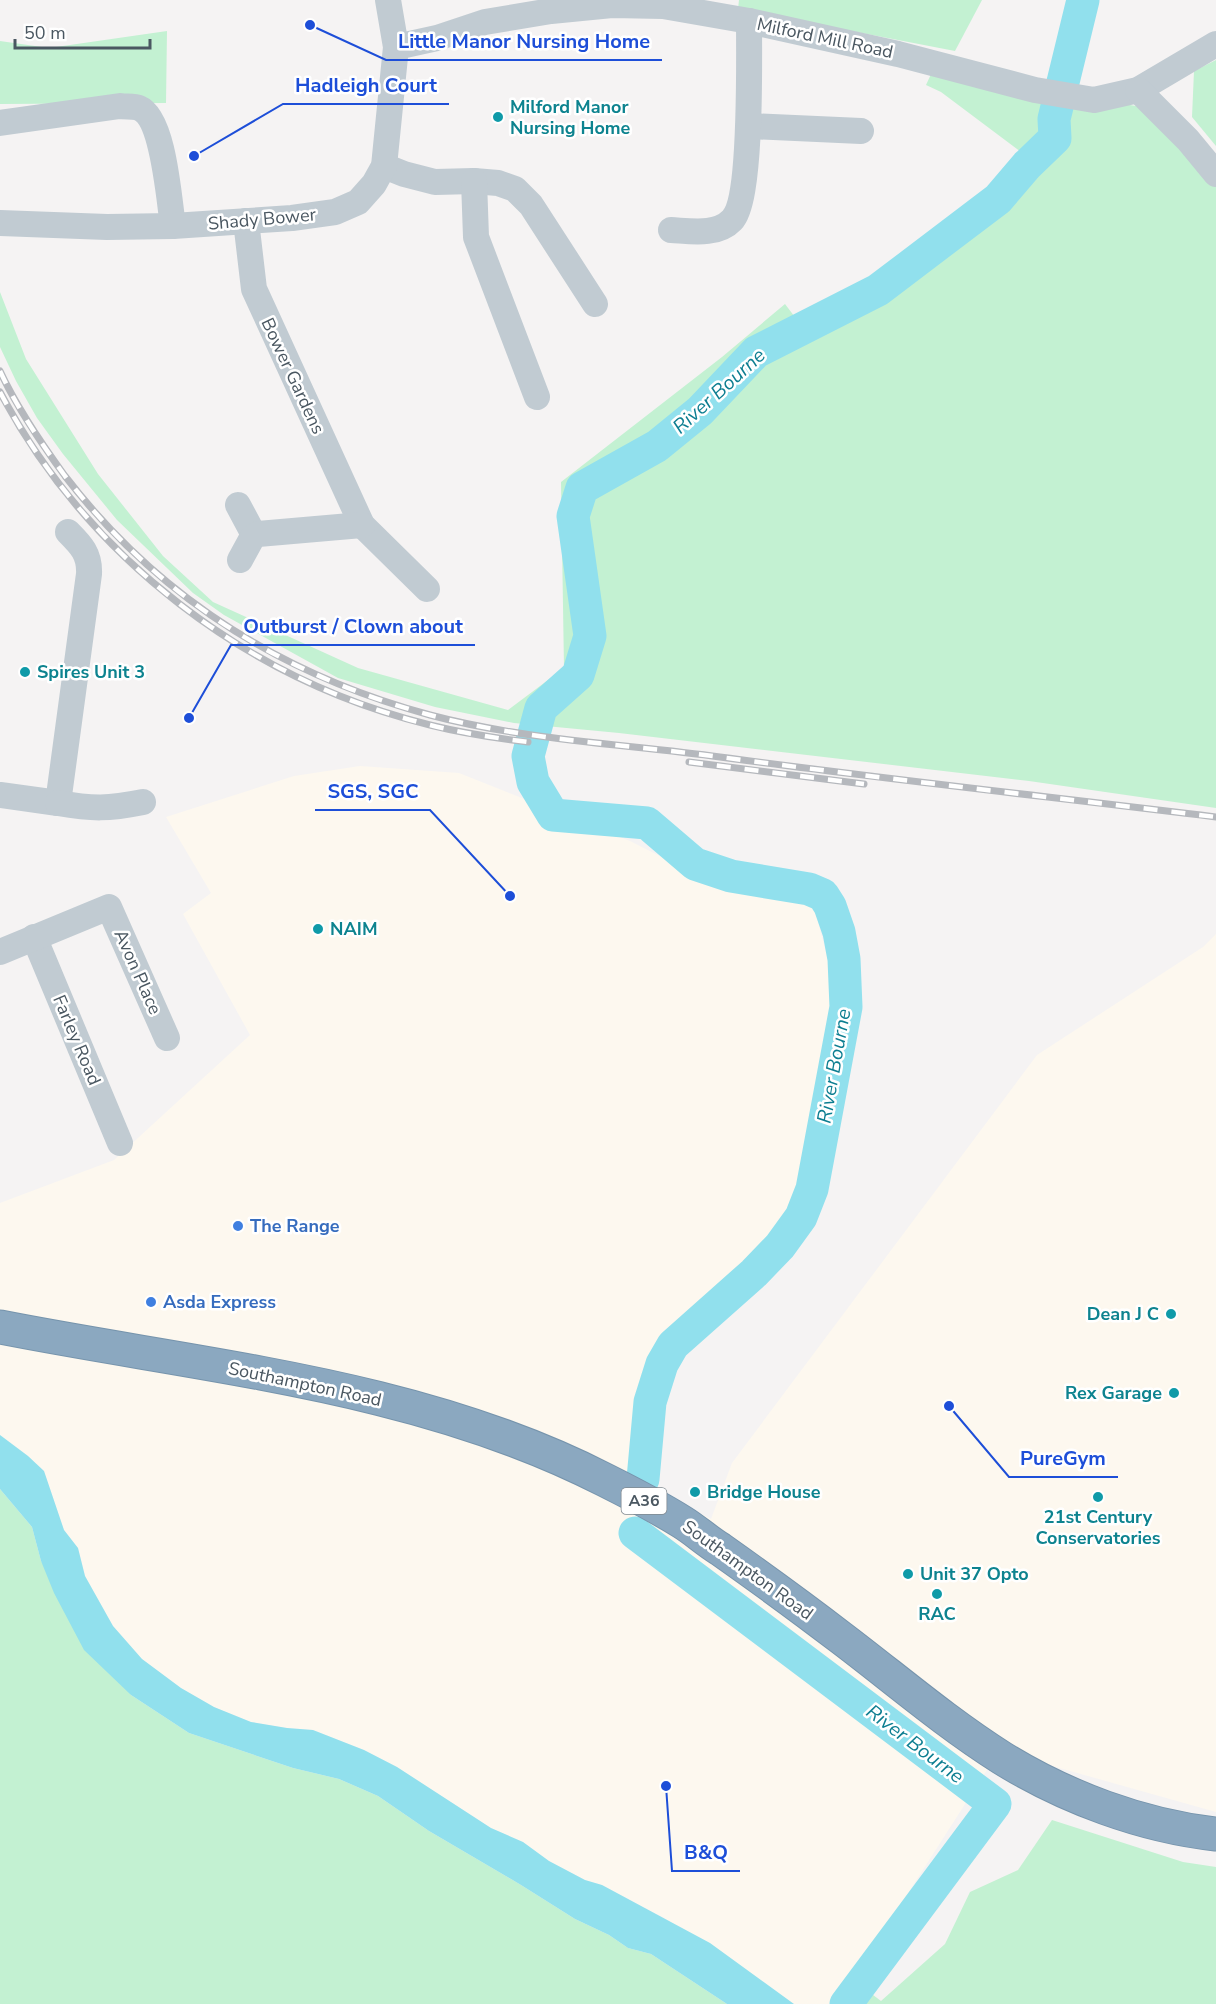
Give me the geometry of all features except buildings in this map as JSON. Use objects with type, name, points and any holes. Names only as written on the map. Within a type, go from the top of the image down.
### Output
[{"type":"highway","name":"Southampton Road","points":[[0,1327],[316,1384],[428,1412],[545,1452],[604,1479],[686,1524],[838,1635],[935,1711],[1004,1759],[1115,1811],[1170,1827],[1216,1834]]},
{"type":"highway","name":"Southampton Road","points":[[0,1342],[353,1407],[513,1455],[608,1499],[656,1524],[701,1552],[864,1677],[996,1772],[1041,1793],[1125,1826],[1167,1839],[1216,1848]]},
{"type":"street","name":"Shady Bower","points":[[0,223],[107,227],[173,226],[335,212],[358,202],[374,184],[384,166],[396,47],[388,0]]},
{"type":"street","name":"Milford Mill Road","points":[[396,47],[437,38],[485,22],[551,11],[663,3],[898,54],[1035,90],[1094,100],[1138,90],[1216,44]]},
{"type":"street","points":[[671,230],[697,243],[733,220],[742,201],[748,126],[749,21]]},
{"type":"street","points":[[1138,90],[1188,140],[1216,174]]},
{"type":"street","points":[[0,123],[120,106],[138,108],[154,125],[160,143],[173,226]]},
{"type":"street","points":[[748,126],[850,138]]},
{"type":"street","points":[[384,166],[435,182],[498,183],[514,189],[531,205],[595,304]]},
{"type":"street","points":[[474,181],[476,237],[537,397]]},
{"type":"street","name":"Bower Gardens","points":[[246,221],[249,264],[254,289],[362,525],[427,589]]},
{"type":"street","points":[[238,505],[254,535]]},
{"type":"street","points":[[254,535],[362,525]]},
{"type":"street","points":[[58,803],[89,574],[87,554],[68,532]]},
{"type":"street","points":[[240,560],[254,535]]},
{"type":"street","points":[[0,795],[98,809],[143,802]]},
{"type":"street","name":"Avon Place","points":[[34,937],[109,907],[167,1038]]},
{"type":"street","points":[[0,952],[34,937]]},
{"type":"street","name":"Farley Road","points":[[34,937],[120,1143]]},
{"type":"shaded area","points":[[360,766],[459,773],[630,841],[723,888],[813,903],[840,1005],[820,1118],[796,1215],[670,1341],[647,1381],[635,1478],[711,1519],[732,1463],[1037,1055],[1203,947],[1216,934],[1216,1812],[999,1751],[837,2004],[794,2004],[664,1918],[602,1885],[585,1880],[549,1861],[523,1842],[491,1828],[397,1767],[364,1750],[313,1730],[251,1722],[214,1707],[181,1688],[142,1659],[113,1626],[85,1576],[78,1548],[64,1530],[44,1471],[0,1435],[0,1203],[114,1160],[250,1035],[183,914],[211,893],[166,817],[294,776]]},
{"type":"green space","points":[[739,0],[982,0],[955,51],[738,9]]},
{"type":"green space","points":[[167,31],[166,103],[0,104],[0,41],[49,48]]},
{"type":"green space","points":[[1216,60],[1216,146],[1192,117],[1194,71]]},
{"type":"green space","points":[[932,72],[1136,106],[1158,121],[1216,183],[1216,808],[1029,781],[619,733],[514,723],[435,707],[338,678],[224,615],[193,593],[117,520],[37,418],[0,347],[0,292],[26,359],[98,474],[163,556],[213,602],[358,668],[508,710],[564,668],[561,482],[722,357],[785,304],[810,337],[924,270],[1041,167],[941,92],[926,85]]},
{"type":"green space","points":[[0,1489],[32,1527],[41,1561],[131,1695],[189,1733],[293,1768],[339,1779],[378,1796],[429,1831],[575,1919],[609,1935],[628,1948],[651,1954],[727,2004],[0,2004]]},
{"type":"green space","points":[[1052,1820],[1183,1862],[1216,1867],[1216,2004],[837,2004],[852,1979],[881,2001],[945,1944],[970,1892],[1018,1870]]},
{"type":"water","points":[[0,1435],[44,1471],[64,1530],[78,1548],[85,1576],[113,1626],[142,1659],[181,1688],[214,1707],[251,1722],[313,1730],[364,1750],[397,1767],[491,1828],[523,1842],[549,1861],[585,1880],[602,1885],[710,1943],[794,2004],[727,2004],[651,1954],[628,1948],[609,1935],[575,1919],[429,1831],[378,1796],[339,1779],[293,1768],[189,1733],[131,1695],[84,1650],[54,1593],[41,1561],[32,1527],[0,1489]]},
{"type":"waterway","name":"River Bourne","points":[[643,1479],[650,1402],[662,1364],[673,1345],[754,1273],[780,1246],[801,1217],[812,1189],[846,1007],[844,959],[839,932],[830,906],[823,895],[809,889],[731,876],[695,864],[647,823],[553,815],[533,782],[528,756],[541,708],[578,675],[590,636],[573,516],[582,488],[657,446],[700,411],[756,352],[878,290],[998,199],[1027,165],[1055,138],[1054,119],[1083,0]]},
{"type":"waterway","name":"River Bourne","points":[[635,1533],[995,1804],[846,2004]]},
{"type":"railway","points":[[0,371],[30,425],[65,476],[102,520],[141,559],[183,595],[227,626],[274,654],[324,678],[376,698],[430,715],[538,736],[1216,817]]},
{"type":"railway","points":[[0,392],[36,452],[79,508],[126,558],[179,604],[237,644],[298,677],[363,705],[442,728],[528,742]]},
{"type":"railway","points":[[689,762],[864,784]]},
{"type":"place","name":"Little Manor Nursing Home","points":[[310,25]]},
{"type":"place","name":"Milford Manor Nursing Home","points":[[498,117]]},
{"type":"place","name":"Hadleigh Court","points":[[194,156]]},
{"type":"place","name":"Spires Unit 3","points":[[25,672]]},
{"type":"place","name":"Outburst / Clown about","points":[[189,718]]},
{"type":"place","name":"SGS, SGC","points":[[510,896]]},
{"type":"place","name":"NAIM","points":[[318,929]]},
{"type":"place","name":"The Range","points":[[238,1226]]},
{"type":"place","name":"Asda Express","points":[[151,1302]]},
{"type":"place","name":"Dean J C","points":[[1171,1314]]},
{"type":"place","name":"Rex Garage","points":[[1174,1393]]},
{"type":"place","name":"PureGym","points":[[949,1406]]},
{"type":"place","name":"Bridge House","points":[[695,1492]]},
{"type":"place","name":"21st Century Conservatories","points":[[1098,1497]]},
{"type":"place","name":"Unit 37 Opto","points":[[908,1574]]},
{"type":"place","name":"RAC","points":[[937,1594]]},
{"type":"place","name":"B&Q","points":[[666,1786]]}]
